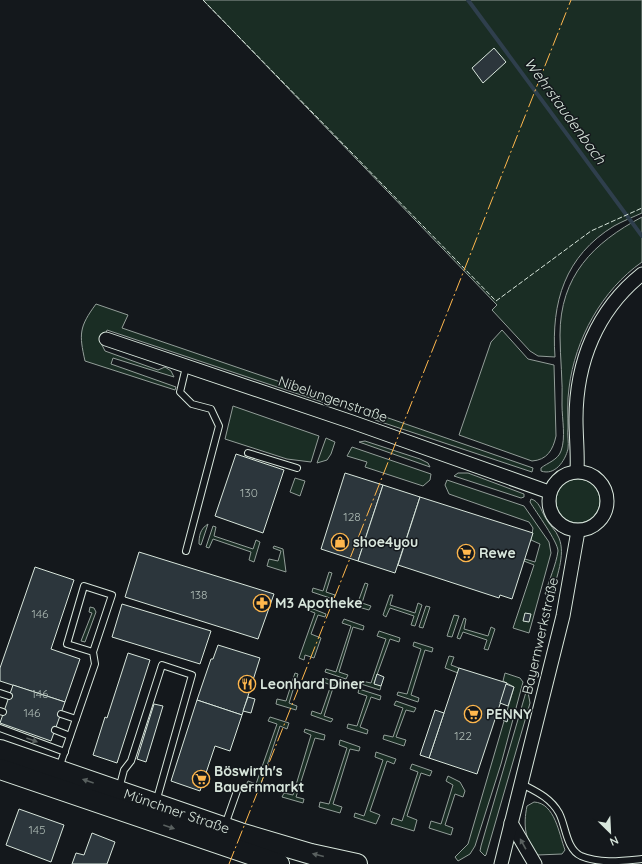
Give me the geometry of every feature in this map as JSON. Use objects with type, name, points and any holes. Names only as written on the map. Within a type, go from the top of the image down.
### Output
[{"type":"main road","name":"Münchner Straße","points":[[0,750],[57,773],[116,800],[222,836],[279,864]]},
{"type":"main road","name":"Münchner Straße","points":[[0,769],[57,773]]},
{"type":"main road","name":"Münchner Straße","points":[[222,836],[293,849],[356,864]]},
{"type":"street","points":[[577,471],[576,418],[579,384],[584,359],[589,344],[604,314],[618,296],[642,274]]},
{"type":"street","name":"Nibelungenstraße","points":[[106,339],[352,422],[549,492]]},
{"type":"street","points":[[577,471],[593,475],[600,481],[606,490],[608,499],[607,508],[603,517],[588,529],[578,531],[564,526],[552,516],[549,507],[549,492],[557,479],[566,474],[577,471]]},
{"type":"street","name":"Bayernwerkstraße","points":[[501,864],[520,783],[563,616],[578,531]]},
{"type":"street","points":[[511,823],[535,864]]},
{"type":"lane","points":[[186,367],[180,392],[192,404],[211,409],[219,426],[186,551]]},
{"type":"lane","points":[[248,453],[297,468]]},
{"type":"lane","points":[[0,728],[57,773],[95,664],[93,652],[112,595],[84,586],[67,644],[93,652]]},
{"type":"lane","points":[[116,800],[124,770],[131,761],[162,665],[192,675],[152,812]]},
{"type":"lane","points":[[0,693],[9,696]]},
{"type":"lane","points":[[61,714],[76,719]]},
{"type":"lane","points":[[55,730],[70,736]]},
{"type":"lane","points":[[520,783],[543,794],[559,813],[573,849],[580,856],[602,862],[642,860]]},
{"type":"lane","points":[[222,836],[237,791]]},
{"type":"green space","points":[[203,0],[642,0],[642,213],[614,226],[597,238],[584,251],[573,266],[559,299],[554,337],[555,357],[538,356],[530,351],[492,310],[497,305]]},
{"type":"green space","points":[[642,217],[642,262],[628,273],[603,301],[584,334],[577,352],[568,393],[567,454],[562,463],[555,469],[546,472],[541,471],[541,468],[560,454],[564,434],[560,335],[566,295],[573,279],[595,250],[624,227]]},
{"type":"green space","points":[[96,304],[128,315],[122,328],[330,399],[328,404],[107,330],[102,345],[105,351],[158,370],[165,367],[171,371],[174,377],[113,358],[111,364],[176,387],[175,390],[85,361],[81,337],[83,325]]},
{"type":"green space","points":[[502,330],[528,359],[554,365],[556,436],[551,450],[542,459],[532,461],[459,435],[491,342]]},
{"type":"green space","points":[[233,406],[319,436],[311,462],[287,459],[225,439]]},
{"type":"green space","points":[[368,411],[533,468],[532,472],[375,420]]},
{"type":"green space","points":[[326,438],[335,442],[331,454],[327,460],[317,463]]},
{"type":"green space","points":[[365,441],[420,459],[428,463],[430,467],[359,442]]},
{"type":"green space","points":[[352,447],[431,474],[430,480],[423,486],[365,467],[367,462],[347,456]]},
{"type":"green space","points":[[458,473],[468,473],[524,494],[524,497],[521,498],[454,476]]},
{"type":"green space","points":[[295,478],[305,481],[300,496],[290,492]]},
{"type":"green space","points":[[574,479],[582,479],[594,485],[600,497],[600,505],[594,517],[582,523],[574,523],[562,517],[556,505],[556,497],[562,485]]},
{"type":"green space","points":[[447,480],[524,506],[549,542],[551,553],[529,633],[513,628],[534,565],[524,561],[525,559],[535,562],[540,544],[531,540],[533,528],[529,522],[449,494],[445,485]]},
{"type":"green space","points":[[531,499],[540,506],[547,520],[558,535],[561,545],[560,566],[552,595],[545,594],[558,551],[551,534],[530,502]]},
{"type":"green space","points":[[208,524],[201,545],[199,544],[200,533]]},
{"type":"green space","points":[[213,526],[216,527],[214,536],[253,549],[256,540],[260,542],[254,562],[249,560],[251,552],[213,539],[209,548],[206,547]]},
{"type":"green space","points":[[274,546],[283,549],[286,572],[267,566],[269,559],[278,561],[281,551],[273,548]]},
{"type":"green space","points":[[329,572],[332,573],[326,592],[335,595],[333,599],[312,592],[313,588],[323,591]]},
{"type":"green space","points":[[365,583],[368,584],[362,603],[371,606],[369,610],[348,604],[350,599],[358,602]]},
{"type":"green space","points":[[390,595],[393,595],[390,605],[415,613],[418,603],[422,605],[415,626],[411,625],[414,616],[390,608],[386,617],[383,615]]},
{"type":"green space","points":[[426,606],[430,607],[423,628],[419,627]]},
{"type":"green space","points":[[90,607],[94,608],[96,612],[85,642],[81,641],[92,613],[89,612]]},
{"type":"green space","points":[[308,607],[326,614],[325,617],[318,615],[311,634],[321,638],[314,658],[305,655],[304,660],[299,658],[315,613],[307,610]]},
{"type":"green space","points":[[454,615],[459,616],[452,637],[447,636]]},
{"type":"green space","points":[[464,618],[466,619],[464,629],[488,636],[491,627],[495,629],[488,650],[484,649],[487,640],[463,632],[460,639],[457,638]]},
{"type":"green space","points":[[344,619],[364,626],[363,630],[353,627],[339,672],[348,675],[346,679],[325,672],[326,669],[336,672],[351,626],[342,623]]},
{"type":"green space","points":[[379,631],[400,638],[399,642],[390,639],[374,683],[381,686],[380,690],[361,684],[362,681],[371,683],[386,639],[377,636]]},
{"type":"green space","points":[[414,642],[433,648],[432,652],[425,650],[411,695],[419,698],[418,702],[397,695],[398,692],[407,694],[421,649],[413,646]]},
{"type":"green space","points":[[449,656],[454,657],[451,665],[459,668],[458,673],[445,668]]},
{"type":"green space","points":[[295,673],[298,674],[289,703],[297,706],[296,710],[276,704],[277,699],[286,701]]},
{"type":"green space","points":[[505,673],[520,678],[523,682],[501,764],[475,846],[470,854],[458,861],[455,857],[468,844],[514,687],[503,681]]},
{"type":"green space","points":[[324,678],[345,685],[344,688],[334,685],[324,716],[333,719],[331,722],[311,715],[312,711],[321,714],[331,685],[323,682]]},
{"type":"green space","points":[[359,689],[381,696],[380,700],[371,697],[360,727],[368,730],[367,734],[347,728],[348,724],[357,726],[367,696],[358,693]]},
{"type":"green space","points":[[526,692],[528,692],[530,703],[485,856],[480,851],[481,846]]},
{"type":"green space","points":[[396,701],[416,708],[414,712],[406,710],[396,737],[406,740],[404,746],[383,739],[384,735],[393,737],[403,708],[394,705]]},
{"type":"green space","points":[[270,717],[289,723],[287,729],[280,726],[261,784],[267,787],[265,792],[246,785],[248,781],[256,784],[277,724],[268,721]]},
{"type":"green space","points":[[305,729],[325,735],[324,740],[315,738],[296,797],[304,799],[303,803],[282,797],[284,793],[293,795],[311,735],[304,732]]},
{"type":"green space","points":[[340,740],[360,747],[359,751],[350,749],[333,804],[342,807],[340,813],[319,807],[320,802],[329,804],[347,748],[339,745]]},
{"type":"green space","points":[[376,752],[396,759],[394,764],[387,761],[370,811],[380,815],[376,824],[354,817],[355,813],[364,816],[383,760],[375,757]]},
{"type":"green space","points":[[412,764],[432,771],[430,776],[421,773],[407,816],[417,820],[414,831],[391,824],[393,818],[402,821],[418,772],[410,769]]},
{"type":"green space","points":[[448,776],[460,782],[465,791],[463,797],[455,794],[445,825],[453,828],[451,835],[429,828],[431,821],[441,824],[453,785],[446,781]]},
{"type":"green space","points":[[534,802],[547,808],[555,820],[565,850],[562,854],[537,855],[533,849],[526,832],[525,820],[527,806]]},
{"type":"building","points":[[494,48],[506,62],[483,83],[472,68]]},
{"type":"building","points":[[236,454],[284,470],[263,533],[215,516]]},
{"type":"building","points":[[345,473],[383,485],[358,561],[321,549]]},
{"type":"building","points":[[383,485],[420,497],[395,573],[358,561]]},
{"type":"building","points":[[420,497],[533,533],[512,599],[500,595],[499,598],[398,565]]},
{"type":"building","points":[[139,552],[274,594],[258,639],[125,597]]},
{"type":"building","points":[[35,567],[74,580],[51,649],[80,659],[65,702],[0,681],[0,668]]},
{"type":"building","points":[[122,604],[211,631],[200,664],[112,637]]},
{"type":"building","points":[[525,613],[531,614],[529,622],[523,621]]},
{"type":"building","points":[[218,645],[260,658],[242,715],[197,700],[211,659],[213,659]]},
{"type":"building","points":[[128,653],[150,660],[117,763],[93,755],[105,717],[107,718]]},
{"type":"building","points":[[459,668],[507,683],[477,774],[429,758]]},
{"type":"building","points":[[377,674],[384,677],[381,686],[374,684]]},
{"type":"building","points":[[506,684],[514,687],[508,706],[500,703]]},
{"type":"building","points":[[13,685],[65,702],[51,741],[0,723]]},
{"type":"building","points":[[248,697],[255,699],[251,713],[243,711]]},
{"type":"building","points":[[197,700],[242,715],[230,751],[215,746],[200,791],[171,781]]},
{"type":"building","points":[[154,704],[163,706],[146,762],[137,759]]},
{"type":"building","points":[[435,710],[444,713],[429,758],[420,755]]},
{"type":"building","points":[[506,711],[510,712],[507,722],[503,720]]},
{"type":"building","points":[[19,809],[64,825],[51,862],[6,845]]},
{"type":"building","points":[[92,833],[115,842],[107,864],[72,864],[76,853],[84,855]]},
{"type":"waterway","name":"Wehrstaudenbach","points":[[468,0],[642,236]]},
{"type":"fence","points":[[203,0],[496,301],[591,231],[642,208]]},
{"type":"power","points":[[229,864],[571,0]]},
{"type":"place","name":"shoe4you","points":[[340,542]]},
{"type":"place","name":"Rewe","points":[[466,553]]},
{"type":"place","name":"M3 Apotheke","points":[[262,603]]},
{"type":"place","name":"Leonhard Diner","points":[[247,684]]},
{"type":"place","name":"PENNY","points":[[473,714]]},
{"type":"place","name":"Böswirth's Bauernmarkt","points":[[201,779]]}]
